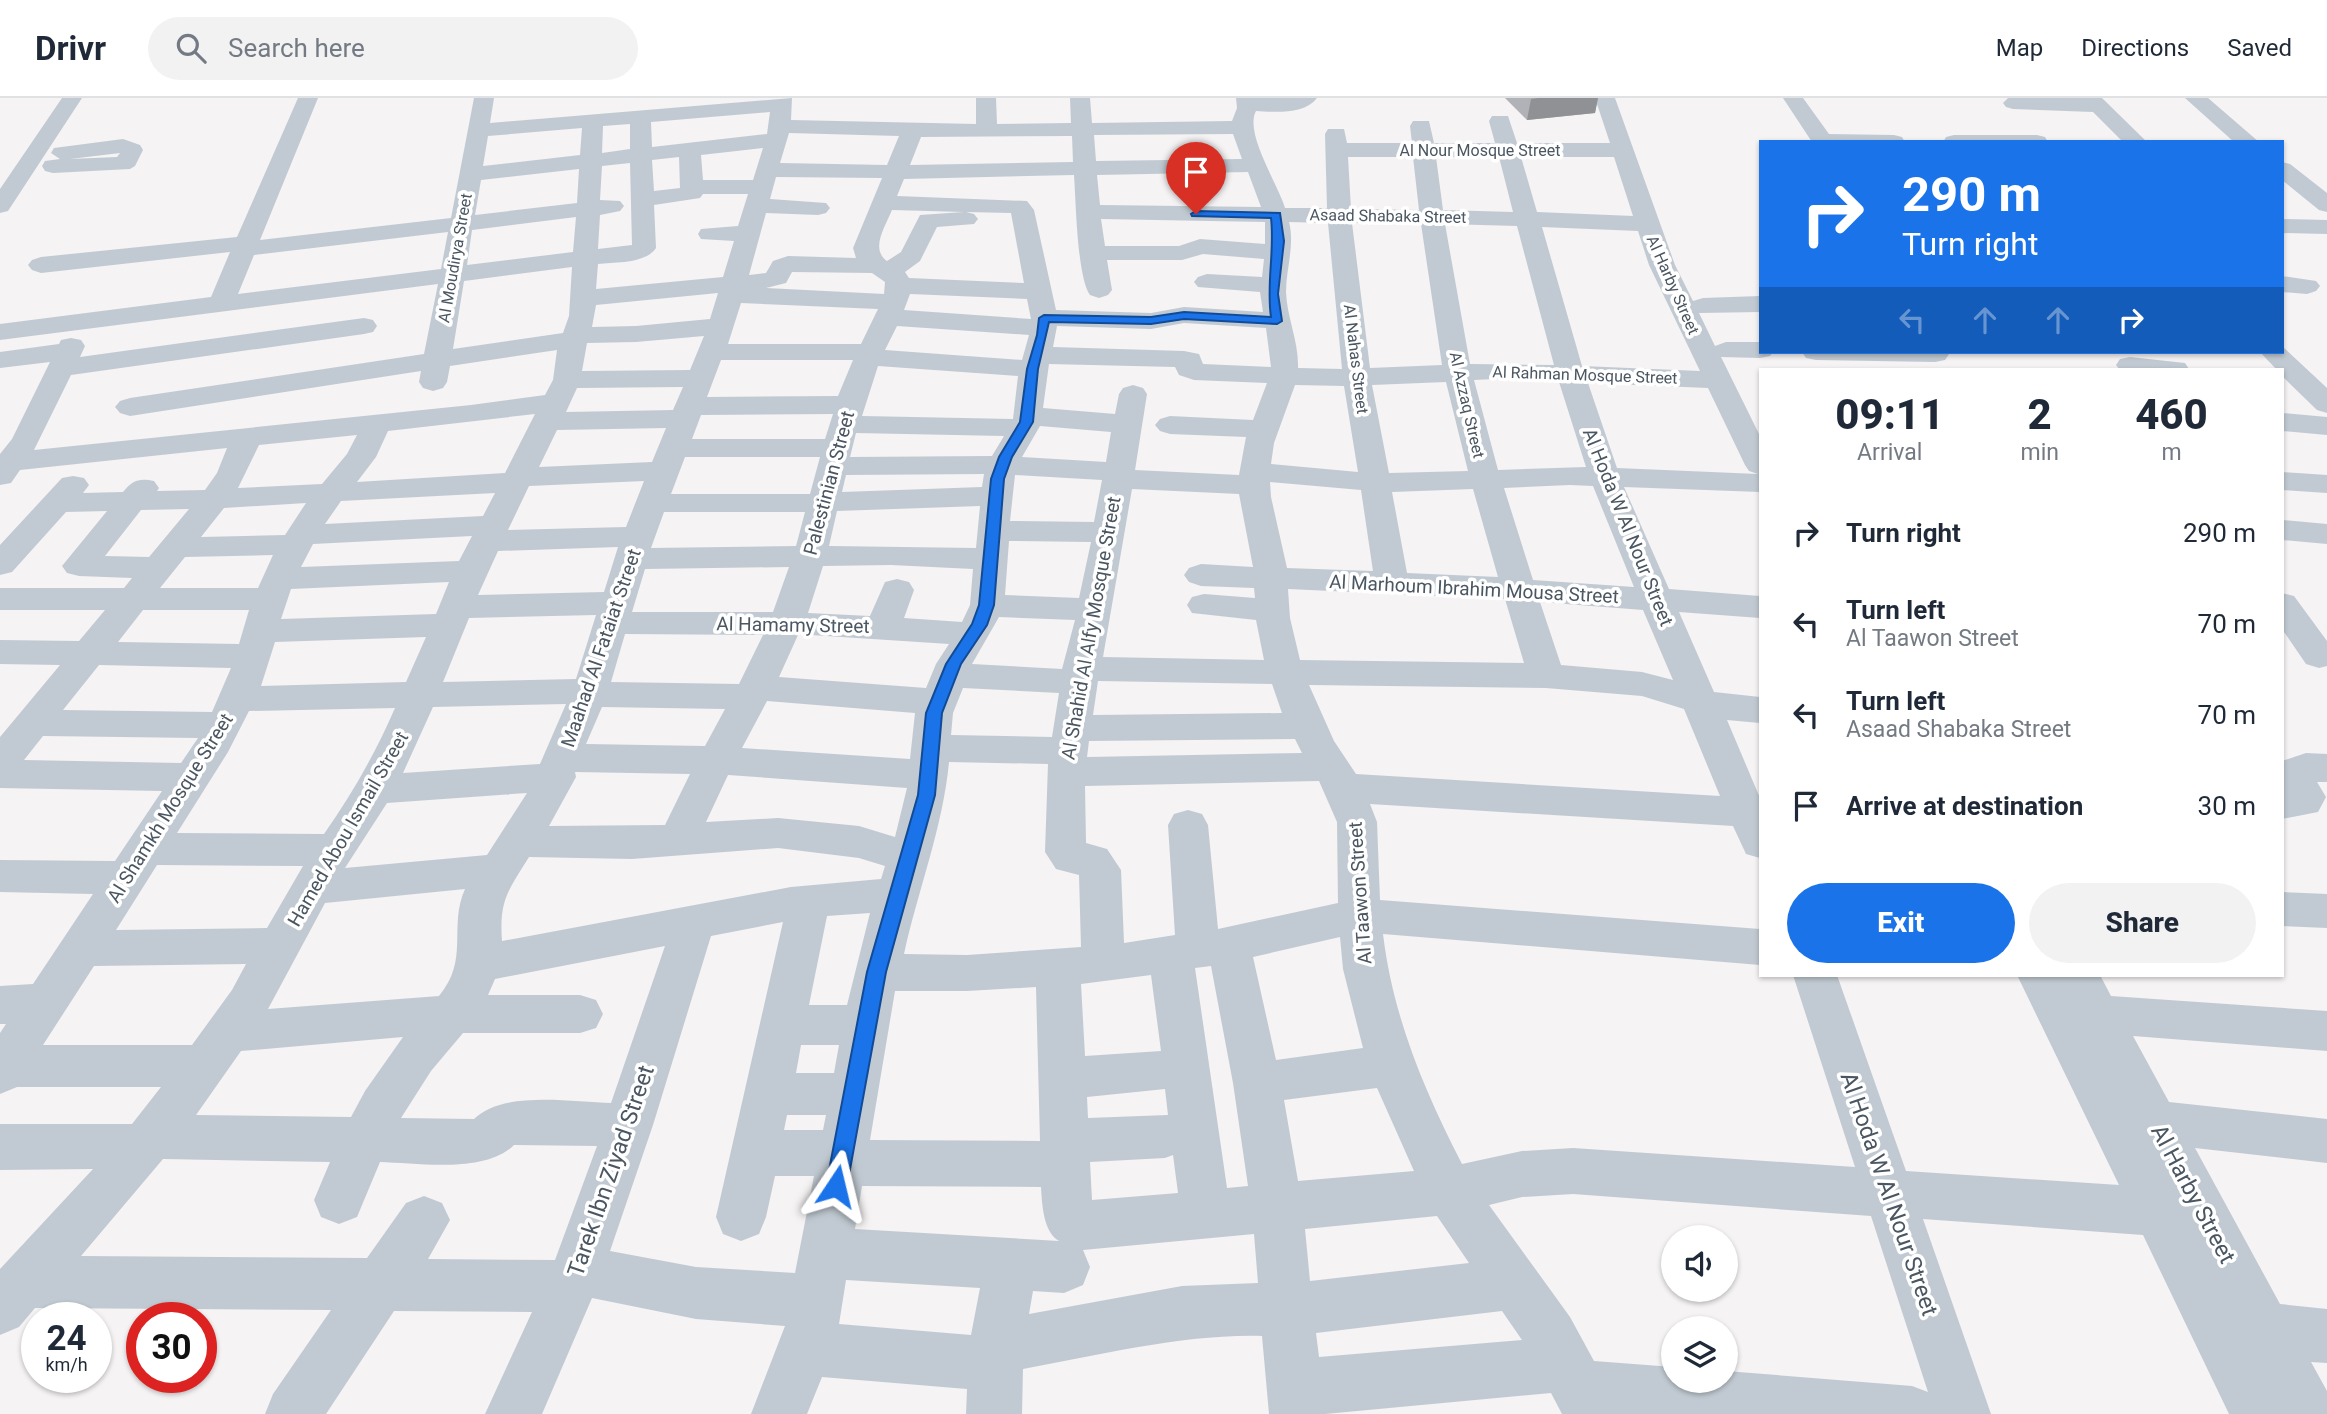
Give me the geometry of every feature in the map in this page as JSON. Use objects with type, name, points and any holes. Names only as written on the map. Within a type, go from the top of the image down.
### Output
[{"type":"street","points":[[52,160],[72,98]]},
{"type":"street","points":[[222,304],[308,98]]},
{"type":"street","name":"Al Moudirya Street","points":[[426,419],[484,98]]},
{"type":"street","points":[[986,98],[987,131]]},
{"type":"street","points":[[1080,98],[1093,253],[1099,290]]},
{"type":"street","name":"Al Harby Street","points":[[1605,98],[1646,224],[1672,288],[1741,402]]},
{"type":"street","name":"Al Harby Street","points":[[1623,98],[1664,219],[1726,350],[1759,462]]},
{"type":"street","points":[[1793,98],[1822,140]]},
{"type":"street","points":[[2195,98],[2246,140]]},
{"type":"street","points":[[2010,101],[2095,102],[2134,140]]},
{"type":"street","points":[[2010,101],[2051,140]]},
{"type":"street","points":[[693,187],[769,158],[895,125],[987,131],[1083,129],[1299,102],[1302,125]]},
{"type":"street","name":"Al Taawon Street","points":[[1241,110],[1246,145],[1268,189],[1285,357],[1284,376],[1263,429],[1254,478],[1276,624],[1307,726],[1352,804],[1360,839],[1359,915],[1371,997],[1391,1065],[1426,1148],[1449,1191],[1514,1284],[1580,1389]]},
{"type":"street","points":[[478,130],[640,117],[769,158],[889,188],[1015,205],[1021,208],[1024,220],[1039,322],[1027,418],[996,513],[980,620],[943,688],[922,815],[903,876],[865,1025],[816,1300],[779,1414]]},
{"type":"street","points":[[0,332],[642,250],[640,117]]},
{"type":"street","name":"Hamed Abou Ismail Street","points":[[10,1293],[105,1194],[217,1049],[281,946],[310,888],[396,750],[483,545],[557,401],[582,316],[593,121]]},
{"type":"street","name":"Al Hoda W Al Nour Street","points":[[1500,121],[1571,375],[1604,476],[1700,702],[1756,823]]},
{"type":"street","points":[[523,267],[538,125]]},
{"type":"street","points":[[895,125],[889,188],[865,245],[867,257],[889,288],[1039,322]]},
{"type":"street","name":"Al Nour Mosque Street","points":[[1336,142],[1422,138],[1508,150],[1622,150]]},
{"type":"street","name":"Al Azzaq Street","points":[[1422,138],[1431,217],[1457,372],[1485,480],[1546,676]]},
{"type":"street","name":"Al Nahas Street","points":[[1336,142],[1339,216],[1357,378],[1392,582]]},
{"type":"street","points":[[0,206],[52,160],[123,146],[130,147],[130,154],[88,157]]},
{"type":"street","points":[[41,265],[461,224],[686,195],[692,192],[693,187],[690,150]]},
{"type":"street","points":[[470,174],[690,150],[769,158],[818,208]]},
{"type":"street","points":[[710,234],[769,158]]},
{"type":"street","name":"Maahad Al Fataiat Street","points":[[339,1200],[364,1140],[403,1073],[469,988],[481,952],[480,905],[484,893],[560,767],[590,693],[634,548],[698,382],[769,158]]},
{"type":"street","points":[[889,188],[1086,169],[1255,165]]},
{"type":"street","points":[[2284,171],[2324,202]]},
{"type":"street","points":[[2284,199],[2324,202]]},
{"type":"street","name":"Asaad Shabaka Street","points":[[1089,212],[1276,268],[1339,216],[1646,224]]},
{"type":"street","points":[[55,503],[331,493],[517,479],[698,382],[835,325],[889,288],[911,256],[926,221],[1024,220]]},
{"type":"street","points":[[2284,237],[2327,227]]},
{"type":"street","points":[[919,241],[956,243]]},
{"type":"street","points":[[1093,253],[1185,253],[1200,246],[1276,268]]},
{"type":"street","points":[[698,382],[775,279],[781,267],[788,264],[1039,322],[1122,357],[1130,339],[1128,320]]},
{"type":"street","points":[[978,266],[1039,322]]},
{"type":"street","points":[[835,325],[869,355],[1039,322],[1151,321],[1184,316],[1276,268]]},
{"type":"street","points":[[1207,282],[1276,268]]},
{"type":"street","points":[[353,373],[373,285]]},
{"type":"street","name":"Palestinian Street","points":[[678,841],[715,760],[754,692],[787,623],[809,558],[842,429],[869,355],[889,288]]},
{"type":"street","points":[[583,298],[698,382],[842,429],[996,513]]},
{"type":"street","points":[[1703,306],[1759,304]]},
{"type":"street","points":[[4,467],[38,415],[83,322]]},
{"type":"street","points":[[4,467],[109,452],[426,419],[698,382],[835,325]]},
{"type":"street","points":[[0,360],[152,355],[364,326]]},
{"type":"street","points":[[130,407],[576,337],[636,334],[698,382],[822,503],[996,513],[1108,532]]},
{"type":"street","points":[[1726,350],[1759,351]]},
{"type":"street","points":[[1851,354],[1937,359]]},
{"type":"street","points":[[2275,354],[2294,381],[2327,404]]},
{"type":"street","points":[[5,554],[109,452],[152,355]]},
{"type":"street","name":"Al Rahman Mosque Street","points":[[1122,357],[1189,360],[1189,369],[1194,372],[1284,376],[1357,378],[1457,372],[1571,375],[1741,402]]},
{"type":"street","points":[[2130,365],[2164,368]]},
{"type":"street","points":[[557,401],[698,382],[842,429],[1027,418]]},
{"type":"street","name":"Al Shahid Al Alfy Mosque Street","points":[[1027,418],[1131,409],[1094,610],[1079,675],[1068,750],[1066,852],[1071,858],[1087,859],[1099,866],[1081,966]]},
{"type":"street","points":[[0,420],[38,415]]},
{"type":"street","points":[[2284,422],[2327,426]]},
{"type":"street","name":"Al Shamkh Mosque Street","points":[[2,1069],[193,777],[231,712],[266,616],[298,540],[331,493],[361,457],[377,424]]},
{"type":"street","points":[[1170,425],[1263,429]]},
{"type":"street","points":[[13,741],[90,653],[215,499],[232,473],[247,438]]},
{"type":"street","points":[[181,444],[79,566],[298,540],[634,548],[809,558],[891,555],[996,513],[1118,476],[1373,482],[1604,476],[1759,483]]},
{"type":"street","points":[[2284,481],[2327,484]]},
{"type":"street","points":[[2284,530],[2327,534]]},
{"type":"street","points":[[0,652],[90,653],[266,616],[483,545]]},
{"type":"street","name":"Al Marhoum Ibrahim Mousa Street","points":[[1276,624],[1392,582],[1759,607]]},
{"type":"street","points":[[883,627],[897,590]]},
{"type":"street","points":[[0,598],[134,599],[266,616]]},
{"type":"street","points":[[1276,624],[1209,604],[1276,624],[1546,676],[1632,683],[1663,689],[1723,707],[1759,710]]},
{"type":"street","points":[[2284,607],[2323,656]]},
{"type":"street","name":"Al Hamamy Street","points":[[266,616],[615,613],[883,627],[1094,610]]},
{"type":"street","points":[[13,741],[231,712],[422,694],[943,688],[1079,675],[1276,624]]},
{"type":"street","points":[[2284,652],[2323,656]]},
{"type":"street","points":[[374,789],[560,767],[715,760],[929,762],[1307,726]]},
{"type":"street","points":[[1068,750],[1756,823]]},
{"type":"street","points":[[2284,804],[2295,805],[2304,802],[2306,797],[2295,778],[2295,771],[2327,768]]},
{"type":"street","points":[[0,775],[193,777]]},
{"type":"street","points":[[1188,825],[1200,951],[1206,1216]]},
{"type":"street","points":[[310,888],[508,855],[597,844],[678,841],[750,834],[806,835],[859,842],[903,876]]},
{"type":"street","points":[[0,876],[334,850]]},
{"type":"street","points":[[478,964],[809,901],[903,876]]},
{"type":"street","points":[[741,1217],[809,901]]},
{"type":"street","points":[[2284,909],[2327,911]]},
{"type":"street","points":[[877,972],[967,973],[1081,966],[1200,951],[1359,915],[1759,947]]},
{"type":"street","name":"Tarek Ibn Ziyad Street","points":[[513,1414],[574,1278],[629,1125],[694,923]]},
{"type":"street","points":[[81,948],[281,946]]},
{"type":"street","points":[[1200,951],[1257,1083],[1278,1208],[1287,1310],[1289,1406],[1580,1389],[1912,1414]]},
{"type":"street","points":[[1081,966],[1062,1078],[1068,1212],[1072,1221],[1081,1226],[1449,1191],[1522,1174],[1573,1171],[2158,1212]]},
{"type":"street","name":"Al Hoda W Al Nour Street","points":[[1816,977],[1963,1414]]},
{"type":"street","name":"Al Harby Street","points":[[2040,977],[2259,1414]]},
{"type":"street","points":[[2088,994],[2327,1031]]},
{"type":"street","name":"Al Harby Street","points":[[2088,994],[2309,1414]]},
{"type":"street","points":[[0,1004],[46,1003]]},
{"type":"street","points":[[2,1069],[217,1049],[451,1014],[580,1014]]},
{"type":"street","points":[[782,1025],[865,1025]]},
{"type":"street","points":[[1257,1083],[1391,1065]]},
{"type":"street","points":[[1062,1078],[1158,1071]]},
{"type":"street","points":[[767,1094],[852,1094]]},
{"type":"street","points":[[2155,1122],[2327,1141]]},
{"type":"street","points":[[0,1147],[147,1142],[481,1141],[491,1137],[496,1128],[506,1123],[629,1125]]},
{"type":"street","points":[[754,1153],[841,1158],[1065,1152],[1165,1136]]},
{"type":"street","points":[[293,1414],[424,1220]]},
{"type":"street","points":[[10,1293],[574,1278],[628,1282],[707,1295],[816,1300],[1011,1264],[1063,1267]]},
{"type":"street","points":[[995,1375],[1011,1264]]},
{"type":"street","points":[[816,1300],[995,1375],[1182,1313],[1245,1309],[1287,1310],[1514,1284]]},
{"type":"street","points":[[2264,1330],[2327,1336]]},
{"type":"route","points":[[836,1186],[858,1059],[877,972],[896,895],[922,815],[934,713],[954,664],[984,615],[989,596],[998,479],[1006,457],[1027,422],[1033,369],[1043,335],[1044,318],[1151,321],[1184,316],[1277,321],[1273,294],[1279,241],[1276,215],[1196,214]]}]
